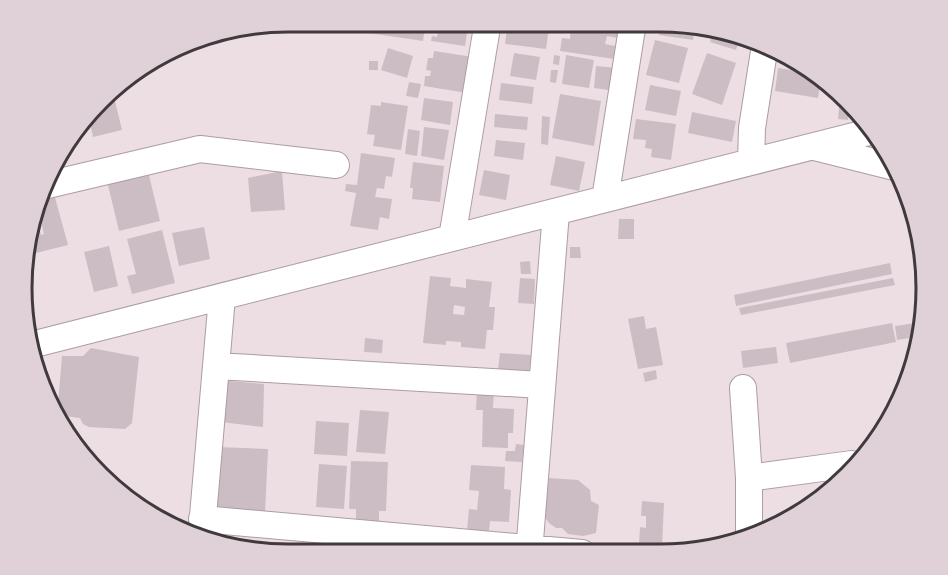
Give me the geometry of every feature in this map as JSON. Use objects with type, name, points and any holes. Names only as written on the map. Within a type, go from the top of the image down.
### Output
[{"type":"street","points":[[452,238],[486,32]]},
{"type":"street","points":[[605,199],[631,32]]},
{"type":"street","points":[[751,162],[752,128],[764,53]]},
{"type":"street","points":[[37,343],[865,133]]},
{"type":"street","points":[[811,147],[885,165]]},
{"type":"street","points":[[54,184],[200,149],[336,165]]},
{"type":"street","points":[[530,544],[556,212]]},
{"type":"street","points":[[201,528],[222,297]]},
{"type":"street","points":[[216,366],[542,385]]},
{"type":"street","points":[[743,388],[749,478],[749,528]]},
{"type":"street","points":[[749,478],[845,465]]},
{"type":"street","points":[[203,529],[425,544]]},
{"type":"building","points":[[369,32],[424,32],[423,41]]},
{"type":"building","points":[[438,32],[467,32],[465,46],[431,41],[432,36],[437,37]]},
{"type":"building","points":[[507,32],[548,32],[546,49],[505,44]]},
{"type":"building","points":[[571,32],[619,32],[618,38],[607,36],[605,44],[615,46],[614,59],[560,51],[562,38],[570,39]]},
{"type":"building","points":[[659,32],[694,34],[693,40],[659,35]]},
{"type":"building","points":[[712,36],[738,43],[736,50],[710,42]]},
{"type":"building","points":[[655,40],[688,48],[679,83],[646,75]]},
{"type":"building","points":[[388,48],[413,56],[407,78],[381,70]]},
{"type":"building","points":[[434,51],[473,57],[467,93],[424,86],[425,76],[430,76],[431,71],[426,70],[428,58],[433,58]]},
{"type":"building","points":[[514,53],[540,57],[536,80],[510,76]]},
{"type":"building","points":[[707,53],[736,63],[722,105],[692,94]]},
{"type":"building","points":[[554,55],[560,56],[559,65],[553,64]]},
{"type":"building","points":[[566,55],[594,60],[589,88],[562,84]]},
{"type":"building","points":[[369,61],[378,61],[378,70],[369,70]]},
{"type":"building","points":[[596,66],[618,68],[615,91],[594,88]]},
{"type":"building","points":[[778,68],[797,71],[820,87],[818,98],[775,91]]},
{"type":"building","points":[[551,70],[558,70],[556,83],[550,82]]},
{"type":"building","points":[[409,82],[421,84],[418,98],[406,96]]},
{"type":"building","points":[[501,83],[534,87],[532,104],[499,100]]},
{"type":"building","points":[[650,85],[681,91],[676,116],[645,110]]},
{"type":"building","points":[[560,94],[601,101],[594,146],[552,138]]},
{"type":"building","points":[[424,98],[453,102],[450,125],[421,120]]},
{"type":"building","points":[[114,99],[122,130],[93,137],[90,124]]},
{"type":"building","points":[[381,102],[408,106],[401,150],[373,146],[375,135],[367,134],[371,105],[381,106]]},
{"type":"building","points":[[839,104],[849,114],[848,120],[838,119]]},
{"type":"building","points":[[692,112],[736,121],[732,142],[688,133]]},
{"type":"building","points":[[495,114],[528,117],[527,130],[494,127]]},
{"type":"building","points":[[542,116],[550,117],[548,145],[541,144]]},
{"type":"building","points":[[636,119],[676,124],[671,160],[651,157],[652,149],[645,148],[646,140],[633,139]]},
{"type":"building","points":[[424,127],[449,130],[444,160],[421,156]]},
{"type":"building","points":[[408,129],[420,131],[417,156],[405,154]]},
{"type":"building","points":[[496,140],[525,143],[523,160],[494,156]]},
{"type":"building","points":[[361,153],[395,158],[392,177],[386,176],[384,189],[377,188],[375,197],[392,199],[389,219],[380,217],[378,230],[350,226],[356,193],[345,191],[346,184],[357,185]]},
{"type":"building","points":[[556,156],[585,162],[579,191],[550,185]]},
{"type":"building","points":[[413,162],[444,166],[440,202],[412,199],[413,188],[410,188]]},
{"type":"building","points":[[484,170],[510,175],[506,200],[479,195]]},
{"type":"building","points":[[148,171],[160,221],[119,231],[107,181]]},
{"type":"building","points":[[282,171],[285,210],[251,212],[248,178]]},
{"type":"building","points":[[53,190],[68,245],[34,253],[39,226],[41,235],[44,234],[40,219],[51,191]]},
{"type":"building","points":[[619,219],[634,219],[634,239],[618,239]]},
{"type":"building","points":[[204,227],[210,259],[179,266],[172,233]]},
{"type":"building","points":[[162,230],[175,283],[132,294],[127,276],[136,274],[127,239]]},
{"type":"building","points":[[109,246],[118,286],[94,292],[84,252]]},
{"type":"building","points":[[570,247],[580,247],[581,258],[570,258]]},
{"type":"building","points":[[530,261],[531,274],[521,274],[520,262]]},
{"type":"building","points":[[890,263],[892,274],[736,306],[734,295]]},
{"type":"building","points":[[430,276],[451,278],[450,286],[466,288],[466,279],[492,282],[489,307],[495,307],[493,330],[487,330],[485,349],[461,347],[461,342],[446,341],[446,345],[423,343]],"holes":[[[454,305],[465,307],[464,315],[453,314]]]},
{"type":"building","points":[[520,278],[535,279],[534,304],[518,303]]},
{"type":"building","points":[[893,278],[895,285],[741,315],[739,308]]},
{"type":"building","points":[[644,316],[646,329],[656,327],[663,365],[638,369],[628,319]]},
{"type":"building","points":[[892,323],[896,342],[790,363],[786,343]]},
{"type":"building","points":[[914,323],[912,338],[897,340],[895,326]]},
{"type":"building","points":[[365,338],[383,340],[382,353],[364,352]]},
{"type":"building","points":[[776,347],[778,363],[743,368],[741,351]]},
{"type":"building","points":[[91,348],[139,357],[132,423],[125,429],[89,427],[83,424],[80,418],[66,416],[58,401],[62,356],[83,356]]},
{"type":"building","points":[[500,353],[531,355],[529,372],[498,369]]},
{"type":"building","points":[[656,370],[657,379],[645,382],[643,373]]},
{"type":"building","points":[[218,380],[264,384],[263,427],[221,422]]},
{"type":"building","points":[[477,388],[494,389],[493,408],[514,409],[513,433],[508,433],[508,448],[482,447],[483,410],[476,410]]},
{"type":"building","points":[[360,410],[389,412],[385,454],[356,452]]},
{"type":"building","points":[[316,421],[349,423],[347,456],[314,454]]},
{"type":"building","points":[[516,444],[524,445],[522,462],[505,461],[506,451],[515,451]]},
{"type":"building","points":[[217,447],[268,449],[265,514],[215,512]]},
{"type":"building","points":[[351,461],[388,462],[386,511],[379,511],[379,525],[356,524],[356,509],[349,509]]},
{"type":"building","points":[[319,464],[347,466],[344,509],[316,507]]},
{"type":"building","points":[[471,465],[505,467],[504,489],[511,490],[509,522],[490,521],[489,531],[467,530],[469,509],[477,510],[479,491],[469,490]]},
{"type":"building","points":[[549,478],[578,480],[590,490],[591,501],[599,505],[596,533],[583,536],[568,534],[562,528],[556,528],[549,523],[544,516],[546,509],[542,505],[545,486],[548,485]]},
{"type":"building","points":[[642,501],[664,503],[662,544],[639,544],[640,527],[646,528],[646,516],[641,516]]}]
